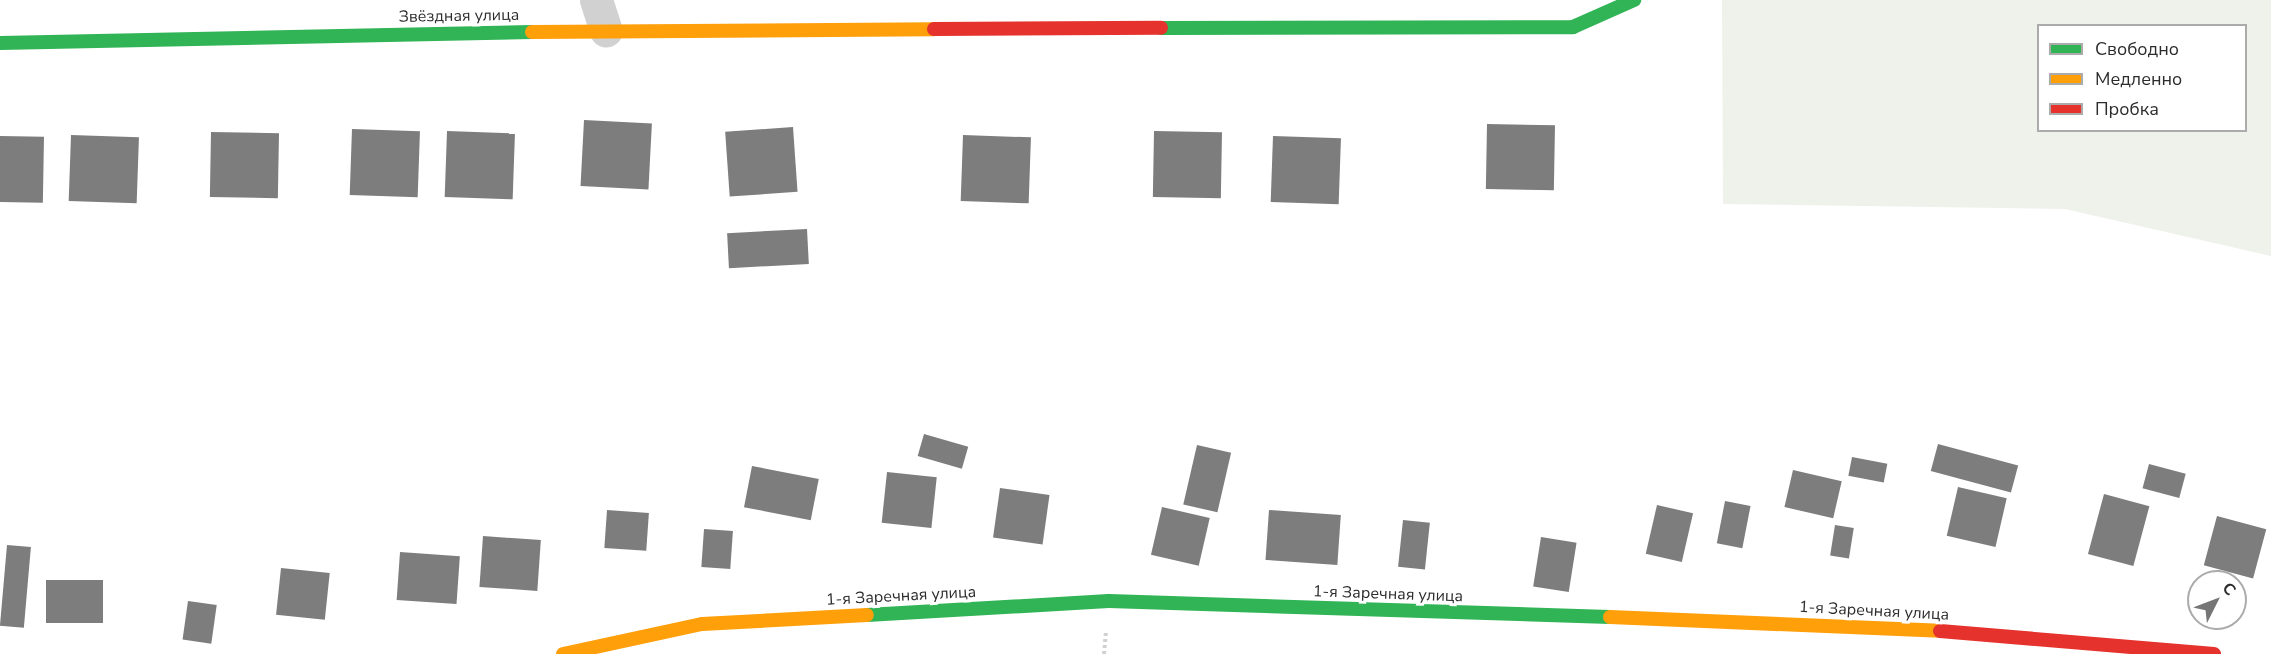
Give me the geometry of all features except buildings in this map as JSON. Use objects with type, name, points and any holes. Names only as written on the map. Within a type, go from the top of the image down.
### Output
[{"type":"street","name":"Звёздная улица","points":[[0,43],[601,15],[1573,27],[1634,0]]},
{"type":"street","name":"1-я Заречная улица","points":[[563,654],[702,624],[1109,601],[1880,626],[2214,654]]},
{"type":"shaded area","points":[[1722,0],[2271,0],[2271,256],[2065,209],[1723,204]]},
{"type":"traffic: fast","points":[[1161,28],[1573,27],[1634,0]]},
{"type":"traffic: fast","points":[[0,43],[532,32]]},
{"type":"traffic: fast","points":[[867,615],[1109,601],[1610,617]]},
{"type":"traffic: slow","points":[[532,32],[934,29]]},
{"type":"traffic: slow","points":[[563,654],[702,624],[867,615]]},
{"type":"traffic: slow","points":[[1610,617],[1940,631]]},
{"type":"traffic: jam","points":[[934,29],[1161,28]]},
{"type":"traffic: jam","points":[[1940,631],[2214,654]]}]
